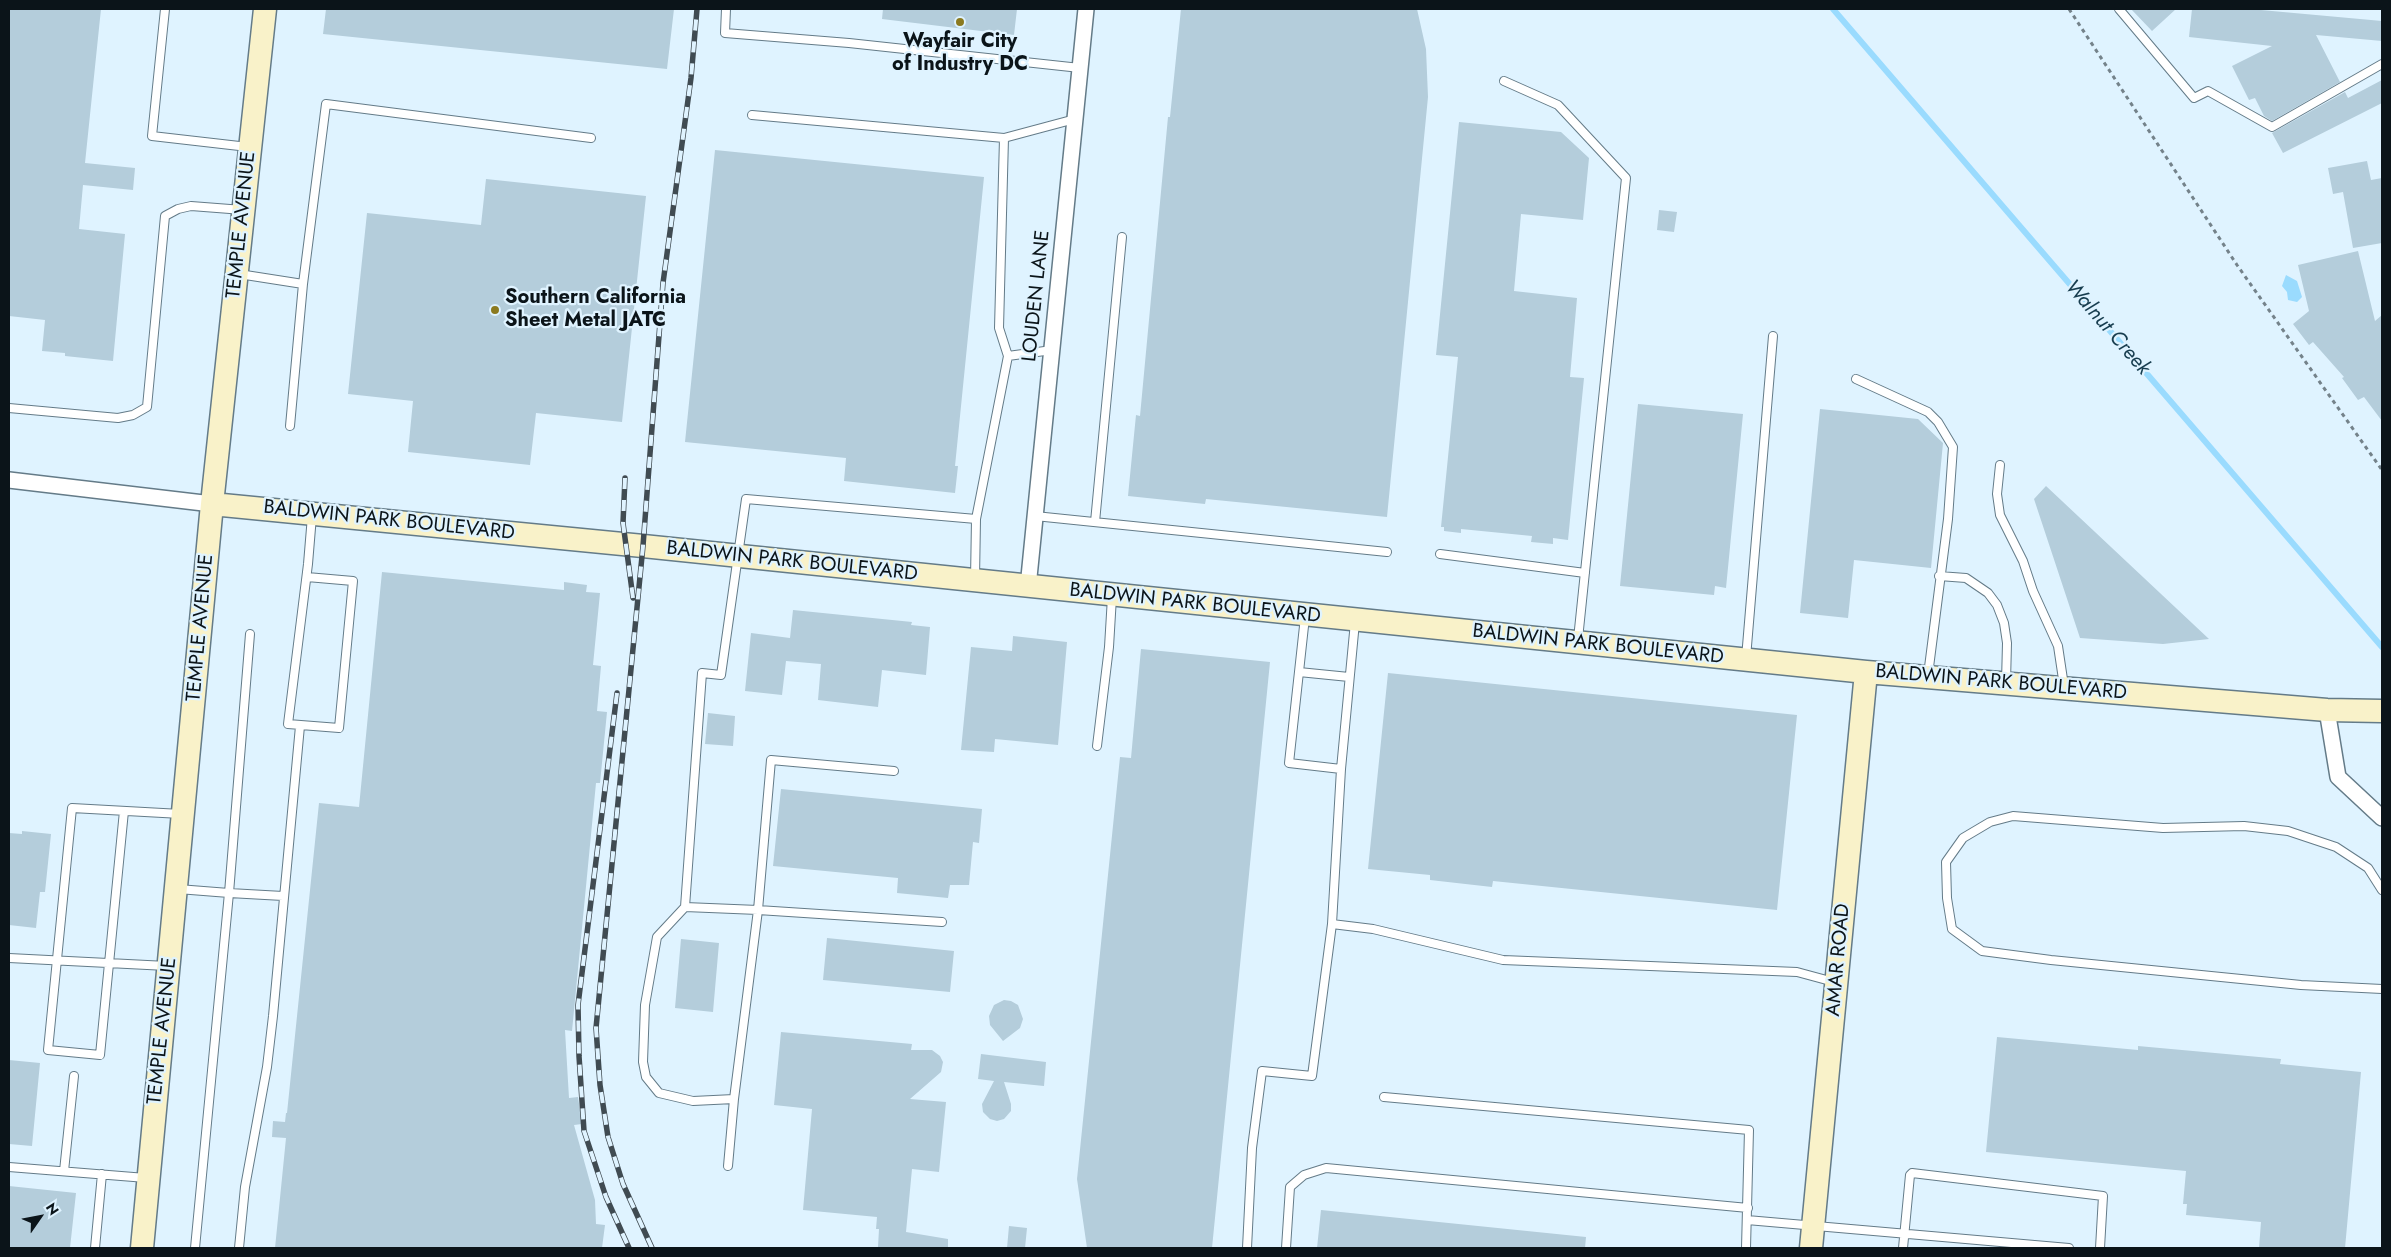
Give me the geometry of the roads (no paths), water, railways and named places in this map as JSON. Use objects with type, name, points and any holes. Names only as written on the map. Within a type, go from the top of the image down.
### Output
[{"type":"main road","name":"TEMPLE AVENUE","points":[[142,1248],[212,504],[265,9]]},
{"type":"main road","name":"BALDWIN PARK BOULEVARD","points":[[212,504],[1928,678],[2337,710],[2382,711]]},
{"type":"main road","name":"AMAR ROAD","points":[[1812,1238],[1866,672]]},
{"type":"street","name":"LOUDEN LANE","points":[[1028,587],[1086,9]]},
{"type":"street","name":"BALDWIN PARK BOULEVARD","points":[[9,480],[212,504]]},
{"type":"street","points":[[2337,710],[2338,777],[2382,818]]},
{"type":"lane","points":[[165,9],[152,136],[250,147]]},
{"type":"lane","points":[[726,9],[725,33],[849,43],[1080,68]]},
{"type":"lane","points":[[2119,9],[2144,36],[2194,98],[2208,91],[2272,127],[2382,64]]},
{"type":"lane","points":[[1504,81],[1558,105],[1626,178],[1578,643]]},
{"type":"lane","points":[[290,426],[303,284],[326,104],[591,138]]},
{"type":"lane","points":[[752,115],[1004,138],[1075,118]]},
{"type":"lane","points":[[975,581],[976,519],[1008,356],[998,328],[1004,138]]},
{"type":"lane","points":[[9,408],[118,418],[133,415],[148,407],[165,216],[178,209],[191,206],[244,210]]},
{"type":"lane","points":[[1095,522],[1122,237]]},
{"type":"lane","points":[[237,274],[303,284]]},
{"type":"lane","points":[[1746,660],[1773,336]]},
{"type":"lane","points":[[1008,356],[1052,350]]},
{"type":"lane","points":[[1856,379],[1928,412],[1938,422],[1953,448],[1948,519],[1939,576],[1928,678]]},
{"type":"lane","points":[[2000,465],[1997,494],[2000,515],[2023,561],[2033,591],[2058,646],[2064,688]]},
{"type":"lane","points":[[734,1099],[693,1100],[659,1093],[646,1077],[643,1062],[645,1005],[657,937],[685,907],[702,674],[721,675],[736,556],[746,499],[976,519]]},
{"type":"lane","points":[[307,577],[353,580],[338,728],[288,724],[307,577],[312,514]]},
{"type":"lane","points":[[1035,516],[1387,552]]},
{"type":"lane","points":[[1440,554],[1585,573]]},
{"type":"lane","points":[[1939,576],[1966,578],[1988,593],[1997,605],[2004,623],[2007,643],[2006,684]]},
{"type":"lane","points":[[1097,746],[1109,647],[1112,595]]},
{"type":"lane","points":[[1305,615],[1289,763],[1341,768]]},
{"type":"lane","points":[[1247,1248],[1252,1148],[1262,1071],[1312,1076],[1332,924],[1341,768],[1356,620]]},
{"type":"lane","points":[[195,1248],[229,893],[250,634]]},
{"type":"lane","points":[[1299,672],[1349,677]]},
{"type":"lane","points":[[239,1248],[245,1187],[272,1025],[300,726]]},
{"type":"lane","points":[[728,1166],[734,1099],[758,910],[771,760],[894,771]]},
{"type":"lane","points":[[124,811],[100,1055],[48,1050],[72,808],[183,814]]},
{"type":"lane","points":[[2382,890],[2368,868],[2336,847],[2288,831],[2244,826],[2163,828],[2013,816],[1990,822],[1963,838],[1946,862],[1947,898],[1952,928],[1982,951],[2051,960],[2301,985],[2382,989]]},
{"type":"lane","points":[[176,889],[283,896]]},
{"type":"lane","points":[[685,907],[942,922]]},
{"type":"lane","points":[[1332,924],[1373,929],[1503,960],[1797,972],[1836,983]]},
{"type":"lane","points":[[9,958],[169,966]]},
{"type":"lane","points":[[64,1171],[74,1076]]},
{"type":"lane","points":[[1384,1097],[1749,1130],[1746,1248]]},
{"type":"lane","points":[[9,1167],[148,1178]]},
{"type":"lane","points":[[1286,1248],[1290,1188],[1304,1175],[1326,1168],[1748,1208]]},
{"type":"lane","points":[[1903,1248],[1910,1175],[1912,1173],[2103,1196],[2100,1248]]},
{"type":"lane","points":[[95,1248],[102,1174]]},
{"type":"lane","points":[[1747,1220],[1812,1238],[1904,1234],[2069,1248]]},
{"type":"water","points":[[2286,275],[2297,281],[2302,297],[2297,302],[2288,300],[2287,292],[2282,286]]},
{"type":"waterway","name":"Walnut Creek","points":[[1833,9],[2382,647]]},
{"type":"railway","points":[[652,1248],[623,1184],[608,1137],[600,1085],[596,1028],[643,546],[663,283],[691,78],[697,9]]},
{"type":"railway","points":[[625,478],[623,523],[633,598]]},
{"type":"railway","points":[[617,693],[578,1005],[579,1056],[584,1131],[606,1197],[629,1248]]},
{"type":"place","name":"Wayfair City of Industry DC","points":[[960,22]]},
{"type":"place","name":"Southern California Sheet Metal JATC","points":[[495,310]]}]
